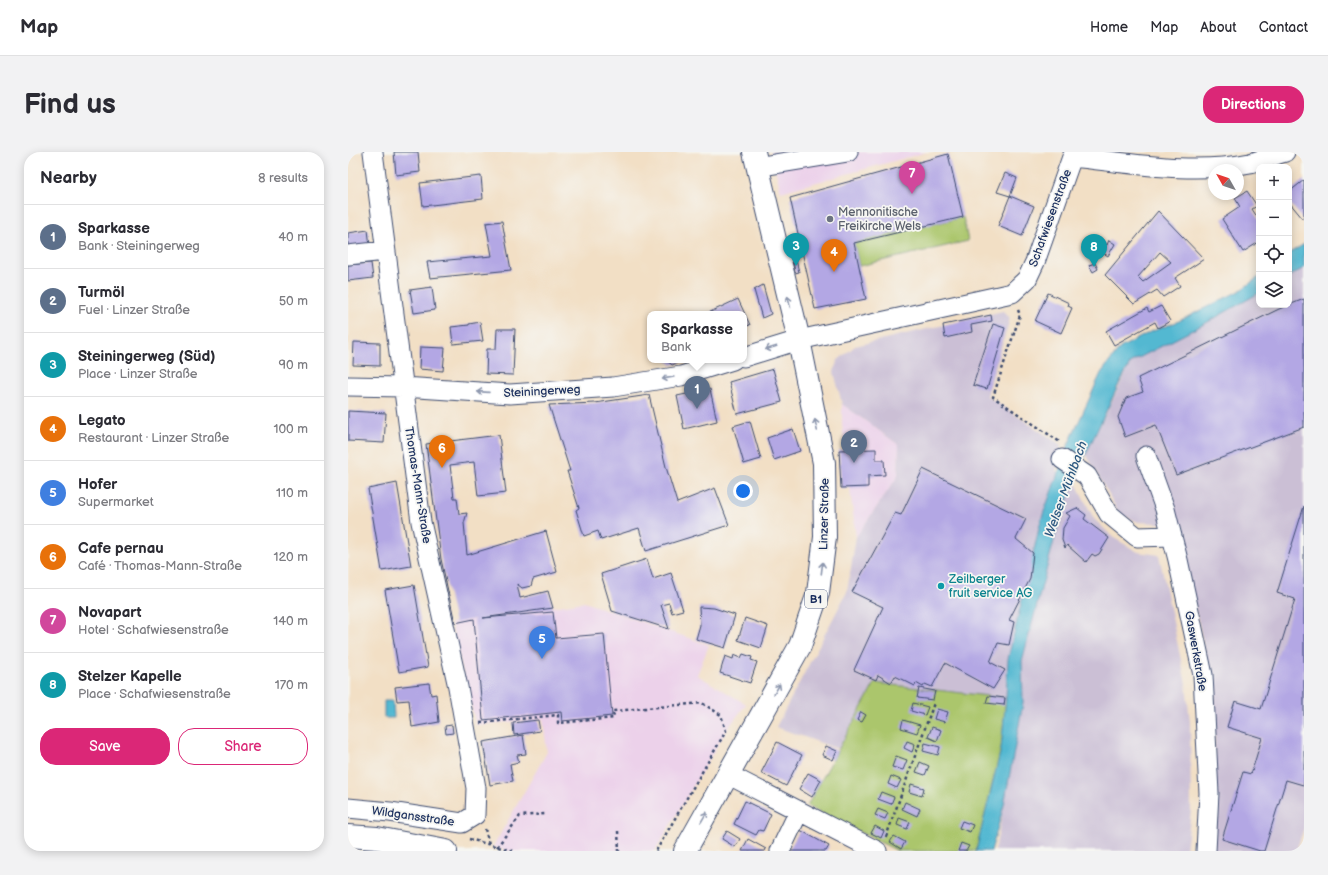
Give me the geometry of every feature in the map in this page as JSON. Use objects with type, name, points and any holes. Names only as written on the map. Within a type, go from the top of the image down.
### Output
[{"type":"main road","name":"Linzer Straße","points":[[685,851],[800,646],[818,593],[825,538],[824,463],[799,340],[756,160]]},
{"type":"main road","points":[[348,836],[377,838],[446,851]]},
{"type":"street","name":"Thomas-Mann-Straße","points":[[373,152],[421,522],[465,725],[476,788],[475,815]]},
{"type":"street","points":[[756,160],[848,152]]},
{"type":"street","name":"Schafwiesenstraße","points":[[1012,293],[1027,279],[1035,262],[1073,154],[1178,168],[1213,167],[1250,163],[1285,152]]},
{"type":"street","points":[[348,255],[385,251]]},
{"type":"street","points":[[747,356],[799,340],[1012,293]]},
{"type":"street","name":"Steiningerweg","points":[[348,386],[403,387],[510,394],[613,387],[681,376],[723,363]]},
{"type":"street","name":"Gaswerkstraße","points":[[1146,456],[1165,509],[1203,675],[1208,793],[1206,851]]},
{"type":"street","points":[[1062,459],[1087,476],[1109,514],[1137,537],[1172,536]]},
{"type":"street","points":[[729,775],[799,811],[880,847]]},
{"type":"street","name":"Wildgansstraße","points":[[348,808],[390,812],[462,823],[475,815]]},
{"type":"street","points":[[780,851],[799,811]]},
{"type":"path","points":[[1012,293],[1020,315],[992,397],[1063,444],[1062,459]]},
{"type":"path","points":[[465,725],[558,715],[558,723],[614,718],[613,711],[702,703],[721,715],[726,731],[656,851]]},
{"type":"path","points":[[880,847],[934,703]]},
{"type":"path","points":[[497,847],[520,816],[545,814]]},
{"type":"path","points":[[618,831],[619,851]]},
{"type":"shaded area","points":[[771,152],[927,152],[781,192]]},
{"type":"shaded area","points":[[1304,268],[1304,828],[1296,851],[1214,851],[1215,694],[1176,524],[1138,522],[1119,513],[1086,454],[1131,362],[1206,323],[1256,295],[1256,308],[1292,308],[1292,274]]},
{"type":"shaded area","points":[[1003,311],[1010,318],[987,396],[1061,445],[1056,471],[1075,481],[1094,519],[1114,538],[1138,552],[1159,555],[1186,684],[1190,722],[1191,811],[1186,851],[995,851],[1023,703],[1008,659],[1006,698],[875,683],[838,749],[776,727],[847,592],[856,537],[898,476],[899,445],[842,404],[834,372],[837,361],[855,346]]},
{"type":"shaded area","points":[[842,404],[899,445],[898,476],[856,537],[842,424]]},
{"type":"shaded area","points":[[584,602],[709,645],[697,675],[746,704],[726,731],[655,851],[507,851],[493,847],[547,752],[543,719],[476,725],[451,623]]},
{"type":"green space","points":[[963,217],[968,241],[859,266],[854,243]]},
{"type":"green space","points":[[875,683],[1006,698],[1001,749],[976,851],[898,851],[807,806]]},
{"type":"water","points":[[1304,244],[1304,268],[1292,274],[1292,272],[1292,252]]},
{"type":"water","name":"Welser Mühlbach","points":[[1256,279],[1256,295],[1206,323],[1131,362],[1086,454],[1060,518],[1022,661],[1023,703],[1004,805],[991,851],[976,851],[1001,749],[1008,659],[1041,520],[1069,443],[1101,373],[1120,348],[1150,332],[1179,321],[1239,291]]},
{"type":"water","points":[[384,701],[393,701],[394,718],[384,718]]},
{"type":"building","points":[[394,152],[418,152],[420,172],[396,175]]},
{"type":"building","points":[[948,154],[963,217],[854,243],[866,299],[815,309],[790,198]]},
{"type":"building","points":[[1005,173],[1017,178],[1010,196],[997,192]]},
{"type":"building","points":[[481,176],[483,199],[423,206],[420,183]]},
{"type":"building","points":[[1304,180],[1303,219],[1292,206],[1292,190]]},
{"type":"building","points":[[1247,191],[1256,204],[1256,207],[1252,209],[1256,215],[1256,244],[1243,252],[1222,219],[1240,207],[1236,200],[1244,200],[1244,193]]},
{"type":"building","points":[[1010,196],[1034,206],[1022,236],[998,226]]},
{"type":"building","points":[[1158,211],[1204,259],[1175,278],[1180,286],[1163,297],[1157,290],[1134,304],[1105,275]],"holes":[[[1160,252],[1171,262],[1143,282],[1138,277]]]},
{"type":"building","points":[[502,221],[511,270],[430,278],[427,262],[492,256],[486,223]]},
{"type":"building","points":[[368,230],[370,246],[348,248],[348,233]]},
{"type":"building","points":[[1097,238],[1107,245],[1109,240],[1115,244],[1108,256],[1092,246]]},
{"type":"building","points":[[793,260],[796,260],[799,272],[795,273]]},
{"type":"building","points":[[371,263],[373,278],[348,281],[348,265]]},
{"type":"building","points":[[1095,263],[1098,269],[1093,272],[1089,265]]},
{"type":"building","points":[[763,285],[771,314],[762,318],[754,290]]},
{"type":"building","points":[[432,287],[435,310],[414,313],[410,290]]},
{"type":"building","points":[[1048,293],[1069,303],[1068,306],[1072,308],[1061,333],[1035,321]]},
{"type":"building","points":[[738,299],[744,311],[712,311]]},
{"type":"building","points":[[1304,299],[1304,427],[1176,475],[1156,425],[1125,437],[1118,417],[1126,398],[1143,392],[1138,378],[1279,309],[1292,308],[1292,304]]},
{"type":"building","points":[[1161,306],[1170,321],[1158,328],[1155,322],[1114,345],[1106,331],[1147,308],[1149,312]]},
{"type":"building","points":[[991,315],[992,321],[971,325],[972,332],[945,338],[943,325]]},
{"type":"building","points":[[747,318],[750,325],[747,326]]},
{"type":"building","points":[[480,322],[483,341],[453,344],[451,327]]},
{"type":"building","points":[[993,324],[1005,328],[987,389],[973,385]]},
{"type":"building","points":[[497,329],[515,329],[513,375],[486,374],[487,349],[496,349]]},
{"type":"building","points":[[354,342],[380,343],[380,366],[353,365]]},
{"type":"building","points":[[420,347],[445,348],[443,371],[419,369]]},
{"type":"building","points":[[773,369],[782,402],[737,414],[729,382]]},
{"type":"building","points":[[710,389],[717,421],[684,429],[677,396]]},
{"type":"building","points":[[649,395],[666,467],[677,503],[715,488],[729,525],[646,551],[639,528],[601,540],[598,531],[584,536],[576,510],[579,508],[567,471],[570,471],[549,405],[595,403]]},
{"type":"building","points":[[348,411],[386,413],[384,443],[348,441]]},
{"type":"building","points":[[750,421],[761,459],[744,464],[733,426]]},
{"type":"building","points":[[793,429],[800,451],[774,460],[767,438]]},
{"type":"building","points":[[499,435],[506,493],[478,496],[474,462],[450,465],[454,498],[457,498],[459,514],[467,513],[464,523],[467,555],[546,531],[557,572],[533,579],[531,586],[522,588],[517,584],[520,598],[548,591],[553,608],[483,618],[553,612],[556,638],[604,634],[612,716],[562,721],[561,712],[483,720],[474,619],[455,623],[441,559],[426,444]]},
{"type":"building","points":[[876,449],[876,460],[884,460],[885,475],[868,476],[868,487],[841,488],[839,450]]},
{"type":"building","name":"Zeilberger fruit service AG","points":[[923,469],[1026,519],[1016,539],[1033,553],[1030,579],[1009,620],[1014,622],[1009,645],[998,643],[990,662],[1005,670],[993,689],[945,663],[932,687],[925,684],[923,687],[916,683],[915,686],[895,676],[891,683],[878,675],[876,680],[854,670],[883,607],[852,592],[895,513],[901,515]]},
{"type":"building","points":[[397,483],[411,566],[382,571],[368,489]]},
{"type":"building","points":[[1304,506],[1304,783],[1303,785],[1286,780],[1264,851],[1260,851],[1222,839],[1243,772],[1251,774],[1262,738],[1227,727],[1235,701],[1261,709],[1295,599],[1277,593]]},
{"type":"building","points":[[1077,508],[1086,515],[1084,519],[1109,538],[1099,554],[1095,556],[1092,554],[1086,562],[1067,545],[1065,548],[1062,540],[1063,528],[1070,516],[1066,513]]},
{"type":"building","points":[[647,559],[653,579],[671,573],[683,610],[672,613],[669,603],[661,605],[669,629],[612,611],[601,574]]},
{"type":"building","points":[[414,585],[428,667],[399,672],[385,590]]},
{"type":"building","points":[[699,607],[714,608],[735,615],[725,648],[696,639],[700,625]]},
{"type":"building","points":[[745,618],[768,626],[761,648],[738,640]]},
{"type":"building","points":[[743,654],[752,657],[751,660],[757,662],[750,683],[720,673],[725,656],[733,659],[734,655],[741,658]]},
{"type":"building","points":[[429,683],[431,695],[436,694],[439,722],[412,727],[409,700],[397,701],[395,687]]},
{"type":"building","points":[[919,688],[935,691],[933,700],[917,698]]},
{"type":"building","points":[[988,696],[1005,698],[1004,705],[986,703]]},
{"type":"building","points":[[913,703],[928,707],[925,715],[911,711]]},
{"type":"building","points":[[937,709],[948,712],[945,722],[934,719]]},
{"type":"building","points":[[861,712],[866,715],[862,722],[857,720]]},
{"type":"building","points":[[538,720],[540,731],[514,735],[513,723]]},
{"type":"building","points":[[903,720],[920,725],[917,733],[901,728]]},
{"type":"building","points":[[452,725],[453,733],[446,734],[445,726]]},
{"type":"building","points":[[932,727],[941,730],[937,741],[928,737]]},
{"type":"building","points":[[523,735],[526,754],[517,755],[519,762],[510,764],[513,781],[490,785],[483,742]]},
{"type":"building","points":[[907,741],[915,744],[912,752],[904,748]]},
{"type":"building","points":[[777,742],[802,755],[786,786],[761,773]]},
{"type":"building","points":[[925,743],[940,747],[938,755],[923,751]]},
{"type":"building","points":[[826,746],[837,751],[833,760],[822,755]]},
{"type":"building","points":[[896,756],[907,760],[903,770],[892,767]]},
{"type":"building","points":[[920,762],[929,766],[925,775],[916,772]]},
{"type":"building","points":[[808,773],[821,780],[812,797],[799,789]]},
{"type":"building","points":[[891,776],[901,780],[897,788],[888,784]]},
{"type":"building","points":[[911,784],[924,788],[922,796],[909,792]]},
{"type":"building","points":[[881,792],[894,797],[891,804],[878,799]]},
{"type":"building","points":[[745,801],[771,814],[763,831],[759,830],[756,835],[734,824]]},
{"type":"building","points":[[905,802],[920,809],[917,816],[902,809]]},
{"type":"building","points":[[878,809],[888,813],[885,819],[875,815]]},
{"type":"building","points":[[899,818],[910,822],[907,829],[897,825]]},
{"type":"building","points":[[962,821],[973,825],[970,832],[959,828]]},
{"type":"building","points":[[875,826],[884,831],[881,838],[871,833]]},
{"type":"building","points":[[800,830],[829,846],[826,851],[788,851]]},
{"type":"building","points":[[727,831],[740,839],[735,847],[722,839]]},
{"type":"building","points":[[894,836],[905,842],[901,849],[890,842]]},
{"type":"building","points":[[748,839],[766,849],[765,851],[742,851]]},
{"type":"building","points":[[961,843],[969,846],[966,851],[958,851]]},
{"type":"place","name":"Novapart","points":[[912,194]]},
{"type":"place","name":"Mennonitische Freikirche Wels","points":[[830,219]]},
{"type":"place","name":"Steiningerweg (Süd)","points":[[796,266]]},
{"type":"place","name":"Stelzer Kapelle","points":[[1094,267]]},
{"type":"place","name":"Legato","points":[[834,272]]},
{"type":"place","name":"Sparkasse","points":[[697,409]]},
{"type":"place","name":"Turmöl","points":[[854,463]]},
{"type":"place","name":"Cafe pernau","points":[[442,468]]},
{"type":"place","name":"Zeilberger fruit service AG","points":[[941,586]]},
{"type":"place","name":"Hofer","points":[[542,659]]}]
